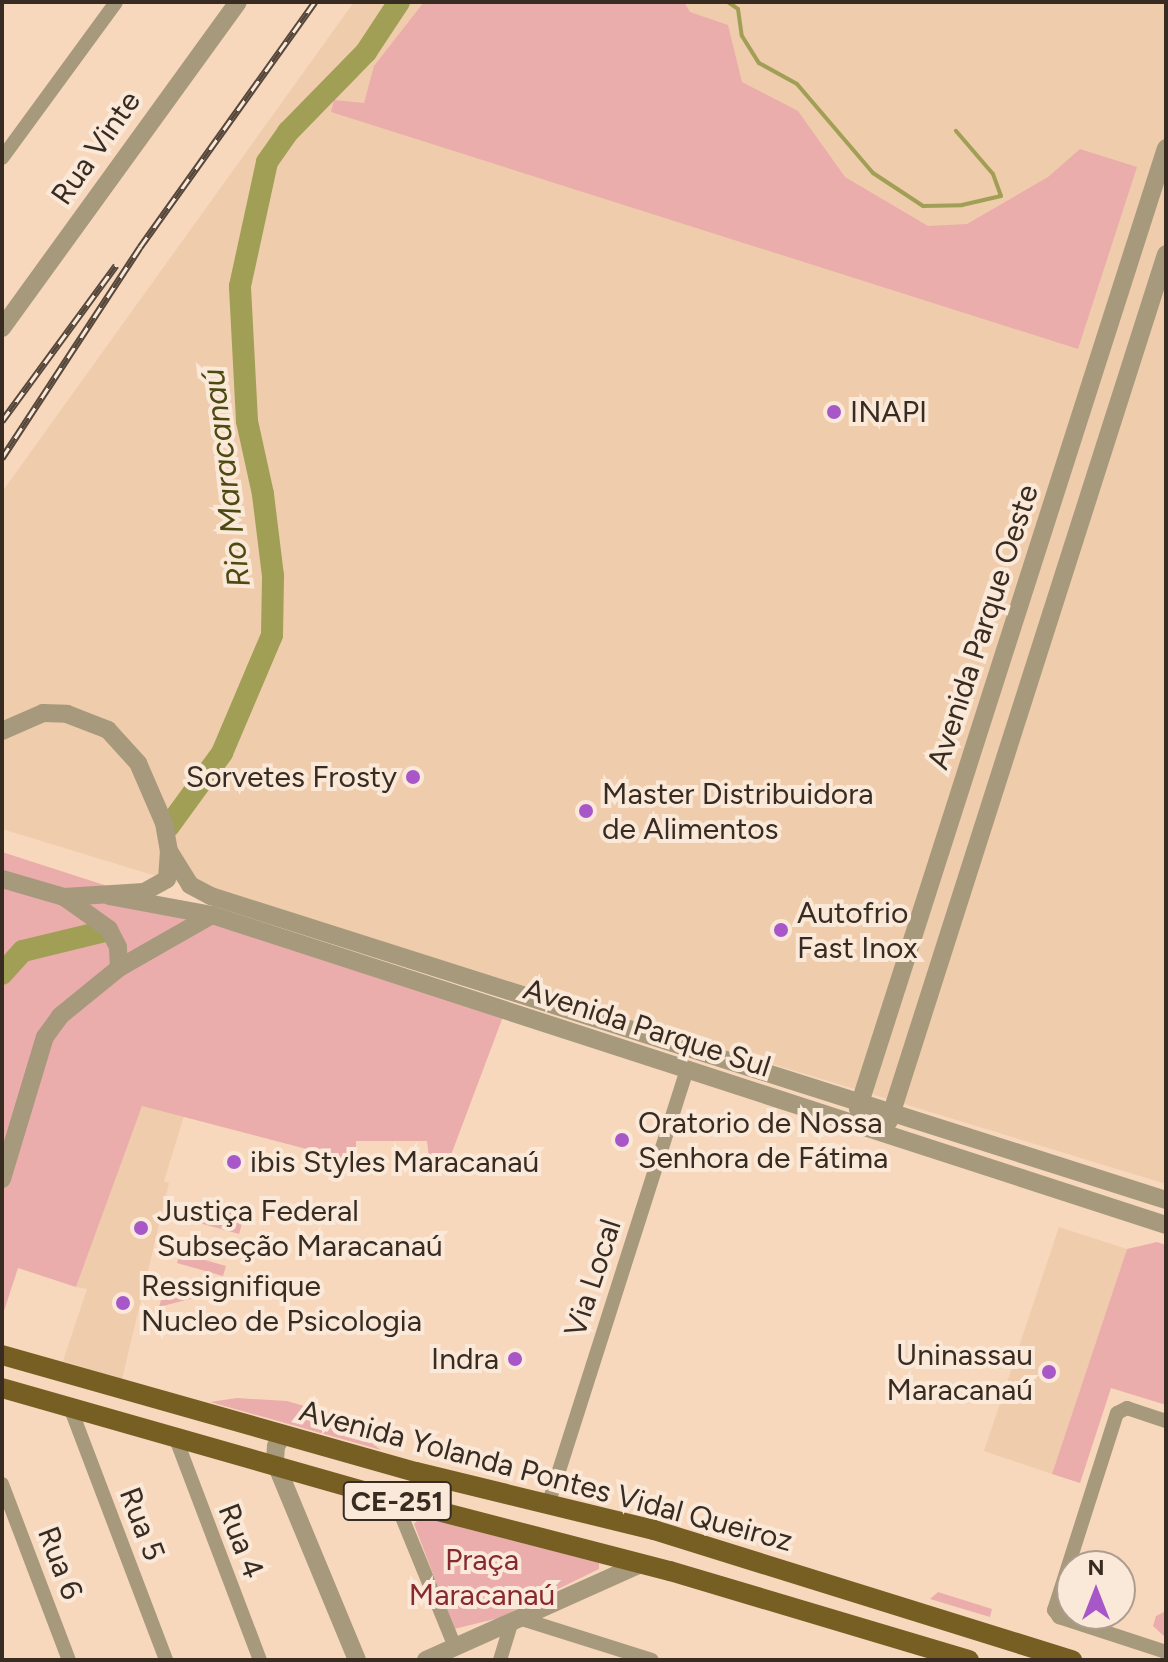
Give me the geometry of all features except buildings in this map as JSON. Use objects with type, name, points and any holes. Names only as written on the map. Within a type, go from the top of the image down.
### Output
[{"type":"main road","name":"Avenida Yolanda Pontes Vidal Queiroz","points":[[2,1355],[283,1435],[549,1502],[1072,1660]]},
{"type":"main road","points":[[56,1403],[49,1385],[57,1371]]},
{"type":"main road","name":"Avenida Yolanda Pontes Vidal Queiroz","points":[[2,1388],[395,1500],[641,1564],[969,1660]]},
{"type":"main road","points":[[804,1611],[814,1581]]},
{"type":"main road","points":[[843,1622],[852,1593]]},
{"type":"street","points":[[2,158],[116,2]]},
{"type":"street","name":"Rua Vinte","points":[[2,328],[238,2]]},
{"type":"street","name":"Avenida Parque Oeste","points":[[853,1124],[1166,148]]},
{"type":"street","name":"Avenida Parque Oeste","points":[[885,1135],[1166,254]]},
{"type":"street","name":"Avenida Parque Sul","points":[[2,731],[43,713],[67,714],[108,730],[138,763],[164,823],[169,851],[167,879],[161,887],[109,896],[64,897],[2,879]]},
{"type":"street","name":"Avenida Parque Sul","points":[[169,851],[190,885],[211,896],[892,1110],[1166,1200]]},
{"type":"street","name":"Avenida Parque Sul","points":[[109,896],[212,915],[1166,1225]]},
{"type":"street","points":[[64,897],[109,929],[118,947],[119,968]]},
{"type":"street","points":[[2,1179],[45,1037],[60,1016],[119,968],[212,915]]},
{"type":"street","name":"Via Local","points":[[549,1502],[687,1069]]},
{"type":"street","name":"Rua 5","points":[[56,1403],[166,1660]]},
{"type":"street","points":[[1166,1421],[1127,1408],[1117,1413],[1054,1610],[1059,1617],[1148,1654],[1166,1652]]},
{"type":"street","points":[[283,1435],[276,1446],[277,1467],[357,1660]]},
{"type":"street","name":"Rua 4","points":[[176,1439],[260,1660]]},
{"type":"street","name":"Rua 6","points":[[2,1484],[69,1660]]},
{"type":"street","points":[[395,1500],[455,1647]]},
{"type":"street","points":[[426,1660],[641,1564]]},
{"type":"street","points":[[500,1660],[516,1621]]},
{"type":"street","points":[[516,1621],[652,1660]]},
{"type":"shaded area","points":[[354,2],[1166,2],[1166,1184],[2,829],[2,492]]},
{"type":"shaded area","points":[[142,1105],[184,1116],[164,1181],[169,1183],[122,1379],[63,1361],[87,1289],[76,1287]]},
{"type":"shaded area","name":"Uninassau Maracanaú","points":[[1059,1227],[1127,1249],[1052,1474],[984,1451]]},
{"type":"green space","points":[[424,2],[684,2],[690,12],[728,25],[742,82],[798,111],[845,177],[928,226],[967,224],[1048,177],[1080,149],[1137,167],[1078,349],[331,112],[334,100],[364,103],[374,66]]},
{"type":"green space","points":[[2,852],[504,1014],[448,1163],[429,1158],[427,1141],[356,1141],[356,1162],[142,1106],[76,1287],[18,1268],[2,1317]]},
{"type":"green space","points":[[202,1202],[245,1214],[239,1234],[196,1222]]},
{"type":"green space","points":[[1157,1242],[1166,1245],[1166,1405],[1111,1388],[1080,1483],[1052,1474],[1127,1249]]},
{"type":"green space","points":[[180,1253],[226,1266],[223,1276],[177,1263]]},
{"type":"green space","points":[[166,1283],[209,1294],[159,1307]]},
{"type":"green space","points":[[237,1398],[287,1401],[332,1414],[381,1450],[210,1402]]},
{"type":"green space","name":"Praça Maracanaú","points":[[421,1517],[599,1563],[599,1569],[499,1618],[454,1629],[414,1524]]},
{"type":"green space","points":[[938,1592],[992,1609],[990,1617],[930,1599]]},
{"type":"green space","points":[[1166,1611],[1166,1638],[1153,1626],[1156,1616]]},
{"type":"waterway","name":"Rio Maracanaú","points":[[169,826],[222,753],[272,635],[273,576],[263,494],[247,421],[240,286],[267,162],[288,132],[366,52],[399,2]]},
{"type":"waterway","points":[[728,2],[738,9],[742,36],[759,63],[797,84],[873,173],[923,206],[962,205],[1001,196],[993,174],[956,131]]},
{"type":"waterway","name":"Rio Maracanaú","points":[[2,974],[23,951],[105,931]]},
{"type":"railway","points":[[2,458],[140,247],[315,2]]},
{"type":"railway","points":[[2,421],[116,265]]},
{"type":"place","name":"INAPI","points":[[834,412]]},
{"type":"place","name":"Sorvetes Frosty","points":[[413,777]]},
{"type":"place","name":"Master Distribuidora de Alimentos","points":[[586,811]]},
{"type":"place","name":"Autofrio Fast Inox","points":[[781,930]]},
{"type":"place","name":"Oratorio de Nossa Senhora de Fátima","points":[[622,1140]]},
{"type":"place","name":"ibis Styles Maracanaú","points":[[234,1162]]},
{"type":"place","name":"Justiça Federal Subseção Maracanaú","points":[[141,1228]]},
{"type":"place","name":"Ressignifique Nucleo de Psicologia","points":[[123,1303]]},
{"type":"place","name":"Indra","points":[[515,1359]]},
{"type":"place","name":"Uninassau Maracanaú","points":[[1049,1372]]}]
